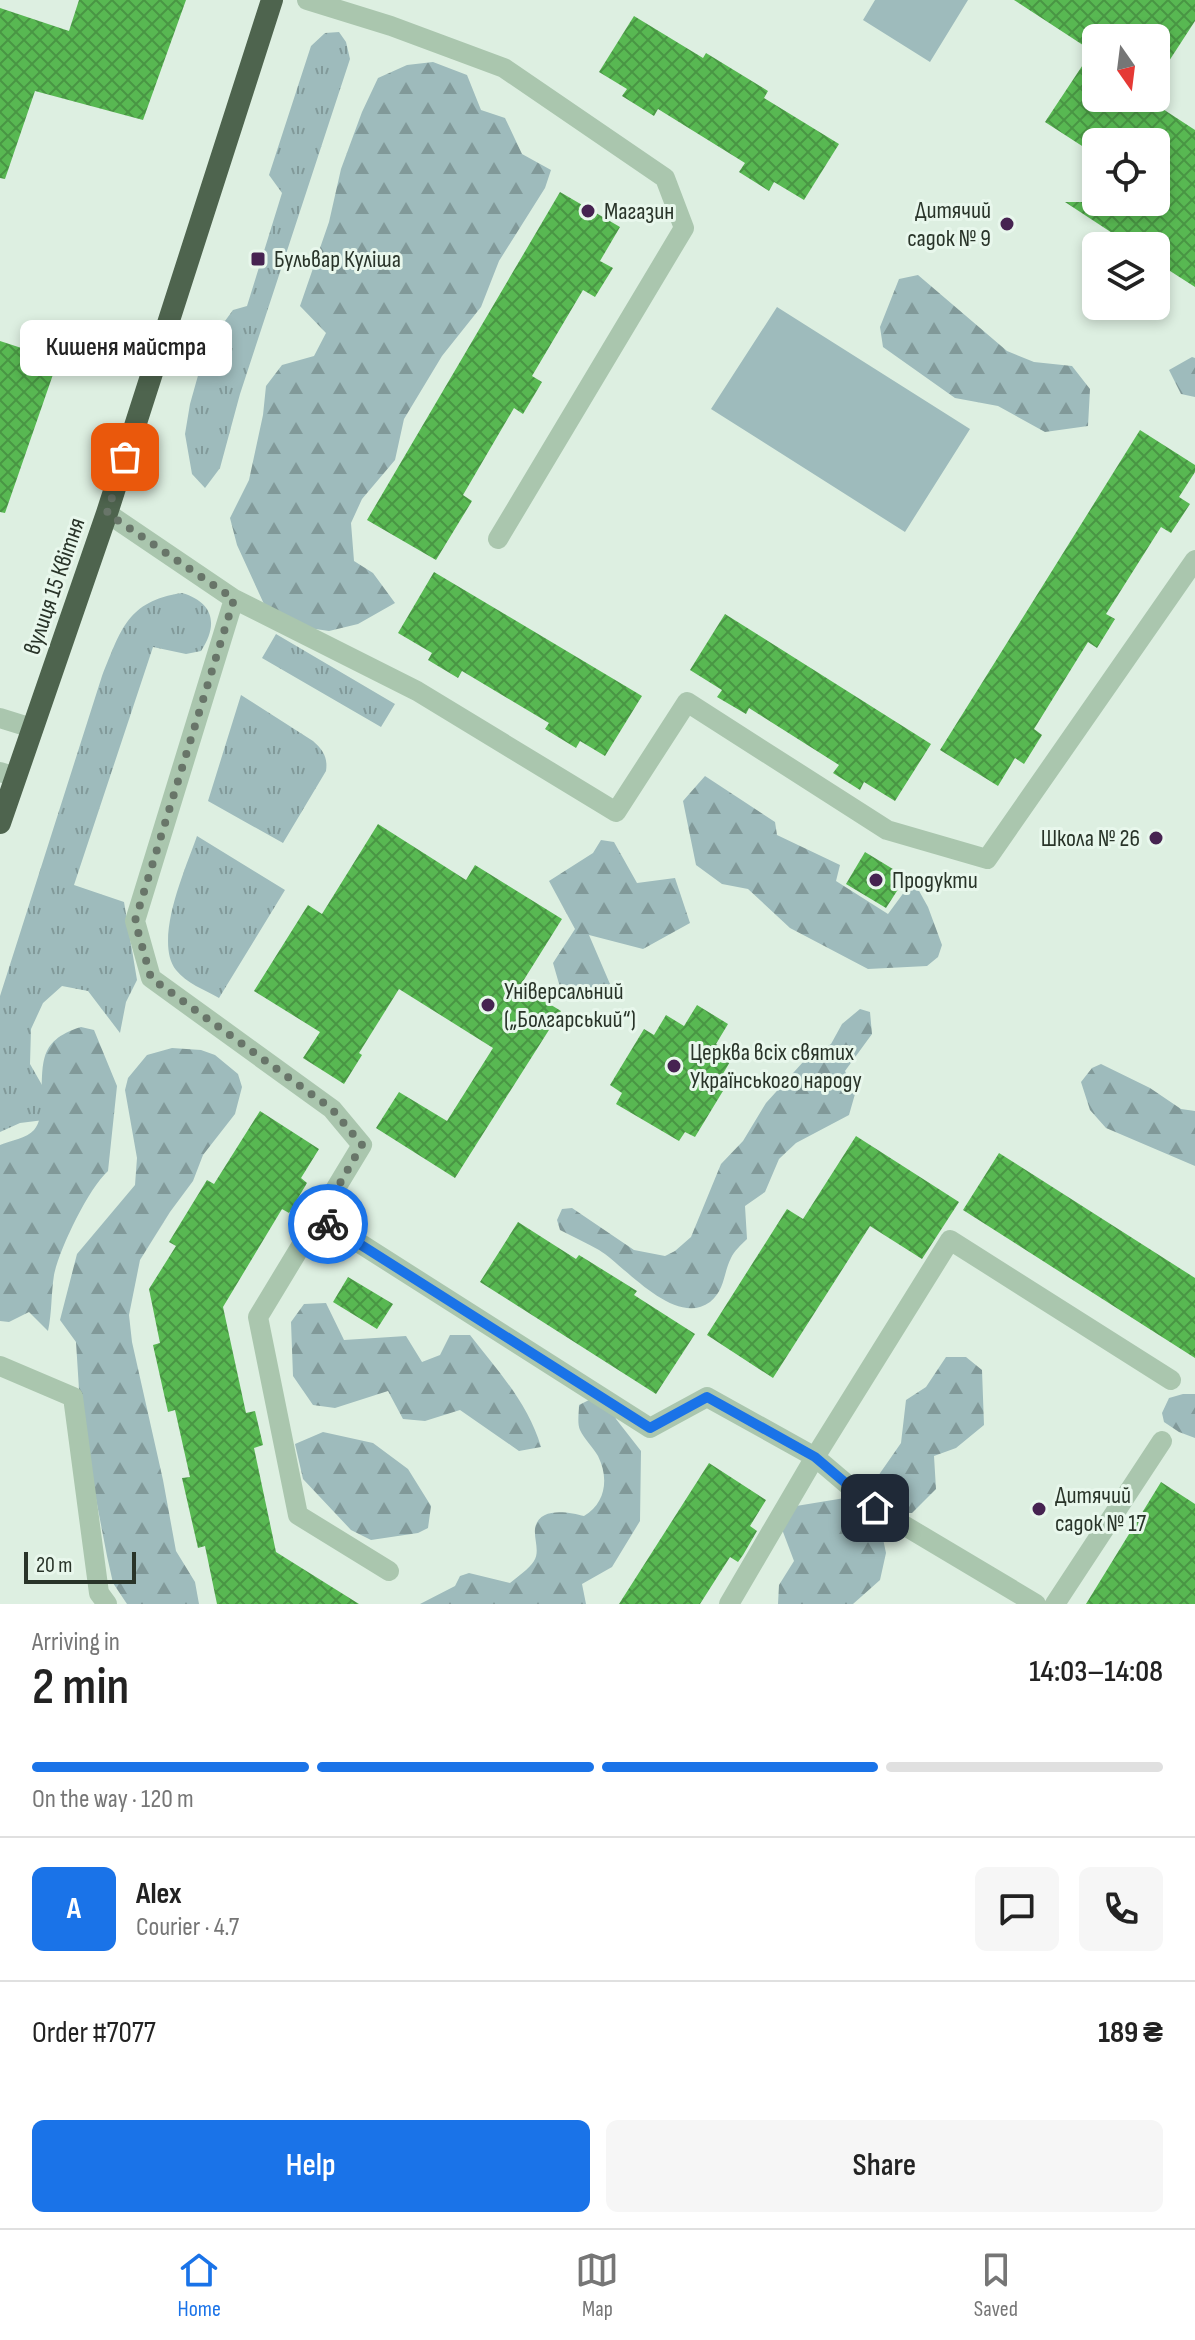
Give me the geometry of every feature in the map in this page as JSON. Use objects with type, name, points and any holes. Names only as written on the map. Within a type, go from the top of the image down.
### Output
[{"type":"highway","name":"вулиця 15 Квітня","points":[[0,823],[8,774],[32,728],[107,513],[272,0]]},
{"type":"lane","points":[[307,0],[391,26],[504,68],[665,178],[684,228],[498,539]]},
{"type":"lane","points":[[107,513],[234,599],[417,691],[616,812],[687,702],[887,830],[987,859],[1195,560]]},
{"type":"lane","points":[[234,599],[135,921],[151,978],[332,1109],[362,1145],[258,1317],[298,1515],[389,1571]]},
{"type":"lane","points":[[0,718],[32,728]]},
{"type":"lane","points":[[320,1218],[650,1428],[707,1397],[815,1457],[875,1508],[1036,1604]]},
{"type":"lane","points":[[729,1604],[815,1457],[950,1240],[1171,1380]]},
{"type":"lane","points":[[0,1366],[73,1397],[99,1593],[107,1604]]},
{"type":"lane","points":[[1055,1604],[1162,1441]]},
{"type":"green space","points":[[875,0],[968,0],[930,62],[863,20]]},
{"type":"green space","points":[[339,32],[346,42],[350,59],[240,394],[220,468],[205,488],[192,474],[185,434],[206,347],[233,310],[247,306],[282,193],[269,175],[311,46],[325,33]]},
{"type":"green space","points":[[433,62],[467,75],[481,110],[505,118],[522,154],[551,170],[545,188],[499,261],[481,307],[442,356],[404,419],[395,460],[362,499],[351,523],[354,561],[373,573],[395,603],[358,624],[329,631],[302,627],[264,604],[237,545],[230,518],[249,480],[266,386],[282,365],[314,356],[326,333],[300,306],[329,222],[341,169],[362,112],[378,78],[407,65]]},
{"type":"green space","points":[[918,275],[1007,351],[1034,362],[1072,366],[1090,389],[1088,426],[1045,432],[998,406],[955,398],[883,347],[880,327],[899,279]]},
{"type":"green space","points":[[777,307],[970,429],[905,532],[711,409]]},
{"type":"green space","points":[[1195,358],[1195,397],[1181,394],[1169,370]]},
{"type":"green space","points":[[182,593],[201,602],[210,615],[207,641],[201,651],[186,654],[153,647],[74,885],[124,902],[137,980],[126,1002],[120,1033],[88,991],[62,986],[43,1003],[31,1029],[30,1064],[42,1085],[44,1120],[20,1123],[0,1132],[0,996],[102,676],[128,620],[149,603]]},
{"type":"green space","points":[[276,634],[395,704],[381,727],[262,658]]},
{"type":"green space","points":[[241,695],[313,741],[325,758],[326,771],[283,843],[208,801]]},
{"type":"green space","points":[[705,776],[775,822],[777,835],[840,865],[836,881],[888,914],[913,880],[928,907],[942,945],[938,957],[927,966],[868,969],[790,928],[748,889],[722,884],[696,865],[683,801]]},
{"type":"green space","points":[[197,836],[285,890],[219,998],[185,979],[170,957],[168,941],[174,904]]},
{"type":"green space","points":[[601,840],[614,842],[637,883],[675,878],[690,923],[643,949],[589,935],[613,991],[564,1001],[553,963],[575,929],[549,881],[593,853]]},
{"type":"green space","points":[[860,1009],[870,1012],[872,1034],[845,1071],[855,1094],[849,1115],[796,1143],[779,1159],[765,1192],[745,1206],[747,1239],[732,1255],[721,1287],[710,1302],[696,1308],[666,1301],[599,1250],[560,1230],[557,1220],[562,1209],[572,1208],[634,1250],[665,1256],[675,1251],[691,1237],[721,1164],[743,1141],[766,1103],[803,1062],[831,1044],[842,1024]]},
{"type":"green space","points":[[81,1027],[94,1030],[117,1086],[108,1171],[83,1205],[62,1251],[54,1275],[48,1331],[29,1312],[9,1322],[0,1321],[0,1145],[31,1133],[36,1127],[39,1122],[43,1067],[49,1048],[66,1033]]},
{"type":"green space","points":[[172,1048],[201,1050],[215,1055],[238,1074],[242,1087],[235,1114],[203,1155],[193,1181],[140,1260],[129,1315],[176,1551],[195,1582],[199,1604],[127,1604],[113,1583],[107,1556],[81,1421],[76,1342],[60,1320],[77,1254],[135,1185],[137,1158],[125,1090],[128,1078],[147,1055]]},
{"type":"green space","points":[[1101,1064],[1150,1088],[1181,1109],[1195,1111],[1195,1166],[1106,1128],[1090,1110],[1081,1082],[1092,1068]]},
{"type":"green space","points":[[326,1303],[344,1340],[406,1336],[422,1362],[440,1355],[450,1335],[470,1335],[520,1402],[541,1447],[519,1451],[460,1410],[425,1421],[403,1419],[388,1391],[335,1408],[313,1405],[293,1376],[291,1322],[304,1304]]},
{"type":"green space","points":[[946,1357],[966,1357],[982,1370],[984,1425],[956,1448],[934,1456],[936,1489],[912,1513],[891,1513],[869,1489],[901,1443],[906,1400],[926,1387]]},
{"type":"green space","points":[[1195,1394],[1195,1438],[1164,1422],[1162,1413],[1169,1398]]},
{"type":"green space","points":[[599,1395],[610,1399],[616,1419],[641,1451],[640,1521],[612,1567],[582,1584],[586,1604],[420,1604],[455,1586],[460,1576],[469,1573],[510,1583],[536,1557],[535,1529],[542,1517],[555,1512],[584,1516],[597,1504],[603,1489],[604,1473],[598,1456],[580,1430],[578,1418],[579,1405]]},
{"type":"green space","points":[[323,1432],[373,1443],[408,1469],[431,1506],[428,1528],[418,1533],[371,1540],[351,1530],[303,1479],[295,1444]]},
{"type":"green space","points":[[857,1496],[882,1534],[886,1553],[880,1580],[853,1604],[778,1604],[779,1585],[794,1561],[780,1524],[790,1507]]},
{"type":"building","points":[[79,0],[186,0],[143,120],[35,91],[5,179],[0,178],[0,8],[69,31]]},
{"type":"building","points":[[1014,0],[1195,0],[1195,21],[1170,59],[1170,24],[1082,24],[1082,44]]},
{"type":"building","points":[[634,16],[703,58],[706,53],[768,91],[764,98],[839,144],[804,200],[774,182],[769,191],[739,172],[745,163],[658,109],[654,116],[622,96],[627,89],[599,72]]},
{"type":"building","points":[[1082,66],[1082,112],[1167,112],[1195,130],[1195,287],[1170,271],[1170,232],[1111,232],[1086,216],[1170,216],[1170,128],[1082,128],[1082,146],[1045,122]]},
{"type":"building","points":[[560,192],[620,227],[600,261],[613,268],[595,297],[583,290],[532,376],[542,382],[523,414],[514,408],[463,495],[472,501],[436,560],[367,520]]},
{"type":"building","points":[[1065,202],[1082,202],[1082,213]]},
{"type":"building","points":[[0,341],[58,360],[5,513],[0,512]]},
{"type":"building","points":[[1140,430],[1195,465],[1195,472],[1179,497],[1190,504],[1171,533],[1161,527],[1106,614],[1115,619],[1097,648],[1088,642],[1034,729],[1042,735],[1024,764],[1015,758],[998,786],[940,750]]},
{"type":"building","points":[[434,572],[642,696],[605,756],[580,741],[576,748],[545,729],[549,723],[462,671],[458,678],[428,660],[432,653],[398,633]]},
{"type":"building","points":[[725,614],[931,744],[895,801],[864,782],[860,790],[833,773],[839,765],[749,708],[746,714],[717,697],[722,690],[690,670]]},
{"type":"building","name":"Універсальний („Болгарський“)","points":[[378,824],[466,880],[475,865],[562,919],[520,986],[561,1011],[455,1178],[376,1128],[399,1092],[447,1121],[493,1048],[399,989],[359,1053],[362,1055],[344,1084],[303,1058],[320,1032],[254,991],[308,905],[322,914]]},
{"type":"building","name":"Продукти","points":[[865,852],[906,877],[886,908],[846,884]]},
{"type":"building","name":"Церква всіх святих Українського народу","points":[[697,1005],[728,1024],[716,1044],[734,1055],[721,1077],[729,1081],[695,1137],[685,1132],[679,1141],[616,1104],[622,1093],[610,1085],[644,1029],[654,1035],[666,1015],[684,1026]]},
{"type":"building","points":[[260,1111],[319,1149],[301,1178],[307,1183],[289,1213],[282,1209],[223,1307],[246,1413],[255,1411],[263,1445],[254,1448],[276,1552],[359,1604],[217,1604],[205,1546],[198,1548],[182,1478],[190,1477],[175,1410],[168,1412],[153,1345],[160,1343],[149,1289],[176,1246],[169,1242],[207,1180],[214,1184]]},
{"type":"building","points":[[856,1136],[959,1202],[922,1259],[870,1226],[773,1378],[707,1335],[787,1209],[803,1219]]},
{"type":"building","points":[[999,1153],[1195,1278],[1195,1358],[963,1210]]},
{"type":"building","points":[[518,1222],[576,1259],[579,1255],[637,1291],[634,1295],[695,1334],[656,1394],[480,1282]]},
{"type":"building","points":[[348,1277],[393,1304],[377,1329],[333,1302]]},
{"type":"building","points":[[709,1463],[766,1500],[750,1526],[757,1531],[743,1555],[738,1562],[730,1557],[700,1604],[619,1604]]},
{"type":"building","points":[[1161,1482],[1195,1504],[1195,1604],[1086,1604]]},
{"type":"way so far","points":[[125,457],[107,513],[234,599],[135,921],[151,978],[332,1109],[362,1145],[320,1218],[328,1224]]},
{"type":"place","name":"Магазин","points":[[588,211]]},
{"type":"place","name":"Дитячий садок № 9","points":[[1007,224]]},
{"type":"place","name":"Бульвар Куліша","points":[[258,259]]},
{"type":"place","name":"Кишеня майстра","points":[[125,457]]},
{"type":"place","name":"Школа № 26","points":[[1156,838]]},
{"type":"place","name":"Продукти","points":[[876,880]]},
{"type":"place","name":"Універсальний („Болгарський“)","points":[[488,1005]]},
{"type":"place","name":"Церква всіх святих Українського народу","points":[[674,1066]]},
{"type":"place","name":"Дитячий садок № 17","points":[[1039,1509]]},
{"type":"route","points":[[328,1224],[650,1428],[707,1397],[815,1457],[875,1508]]}]
